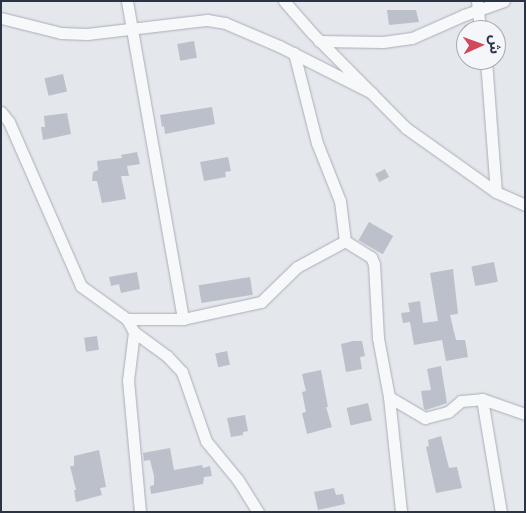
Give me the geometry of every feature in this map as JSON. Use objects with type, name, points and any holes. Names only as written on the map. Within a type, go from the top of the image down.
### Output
[{"type":"street","points":[[127,1],[183,319]]},
{"type":"street","points":[[284,1],[319,40],[406,128],[496,192],[525,205]]},
{"type":"street","points":[[319,40],[383,42],[412,38],[477,6],[504,1]]},
{"type":"street","points":[[477,6],[479,20]]},
{"type":"street","points":[[1,18],[62,33],[86,34],[207,20],[226,23],[294,53],[372,93]]},
{"type":"street","points":[[294,53],[317,143],[340,201],[346,241],[371,257],[374,264],[380,356],[389,397],[401,512]]},
{"type":"street","points":[[487,70],[496,192]]},
{"type":"street","points":[[1,112],[16,139],[81,286],[127,319],[134,332],[167,356],[182,372],[206,441],[238,480],[258,512]]},
{"type":"street","points":[[127,319],[183,319],[261,302],[297,267],[346,241]]},
{"type":"street","points":[[134,332],[128,380],[140,512]]},
{"type":"street","points":[[389,397],[425,418],[448,412],[462,401],[482,399],[525,414]]},
{"type":"street","points":[[482,399],[501,512]]},
{"type":"building","points":[[387,10],[416,10],[419,22],[389,25]]},
{"type":"building","points":[[194,41],[197,58],[180,61],[177,44]]},
{"type":"building","points":[[63,74],[67,92],[49,96],[44,78]]},
{"type":"building","points":[[212,107],[215,124],[165,134],[160,115]]},
{"type":"building","points":[[67,113],[71,134],[43,140],[41,127],[45,127],[44,116]]},
{"type":"building","points":[[137,152],[140,164],[127,166],[129,176],[121,176],[126,199],[102,203],[97,181],[92,181],[93,172],[98,170],[97,161],[122,158],[121,155]]},
{"type":"building","points":[[228,157],[231,171],[225,172],[226,177],[204,181],[200,162]]},
{"type":"building","points":[[385,169],[389,177],[379,182],[375,174]]},
{"type":"building","points":[[369,222],[393,236],[383,254],[358,240]]},
{"type":"building","points":[[494,262],[498,282],[475,286],[471,266]]},
{"type":"building","points":[[453,269],[458,314],[450,315],[456,340],[465,340],[468,357],[446,361],[442,340],[414,345],[410,322],[403,323],[401,313],[410,312],[408,303],[420,301],[423,323],[438,321],[430,273]]},
{"type":"building","points":[[137,272],[140,289],[121,293],[119,284],[111,286],[109,277]]},
{"type":"building","points":[[250,277],[253,295],[201,303],[199,285]]},
{"type":"building","points":[[97,336],[99,350],[86,352],[84,338]]},
{"type":"building","points":[[362,341],[365,356],[360,357],[362,369],[346,372],[341,344]]},
{"type":"building","points":[[227,351],[230,365],[218,367],[215,353]]},
{"type":"building","points":[[441,366],[447,403],[426,410],[424,409],[421,391],[431,390],[427,369]]},
{"type":"building","points":[[321,370],[328,407],[326,407],[332,427],[307,434],[302,413],[306,412],[302,392],[306,391],[302,374]]},
{"type":"building","points":[[368,403],[372,421],[351,425],[347,408]]},
{"type":"building","points":[[245,415],[248,431],[243,432],[243,435],[231,437],[227,418]]},
{"type":"building","points":[[441,436],[449,468],[457,467],[462,488],[436,493],[426,447],[429,446],[428,440]]},
{"type":"building","points":[[170,448],[174,470],[202,465],[203,468],[210,466],[212,476],[204,477],[203,484],[151,494],[150,486],[154,485],[154,476],[150,460],[144,461],[143,453]]},
{"type":"building","points":[[99,450],[106,487],[100,488],[102,495],[76,502],[74,490],[76,490],[70,466],[74,466],[74,456]]},
{"type":"building","points":[[334,488],[336,495],[343,494],[345,504],[318,510],[314,492]]}]
